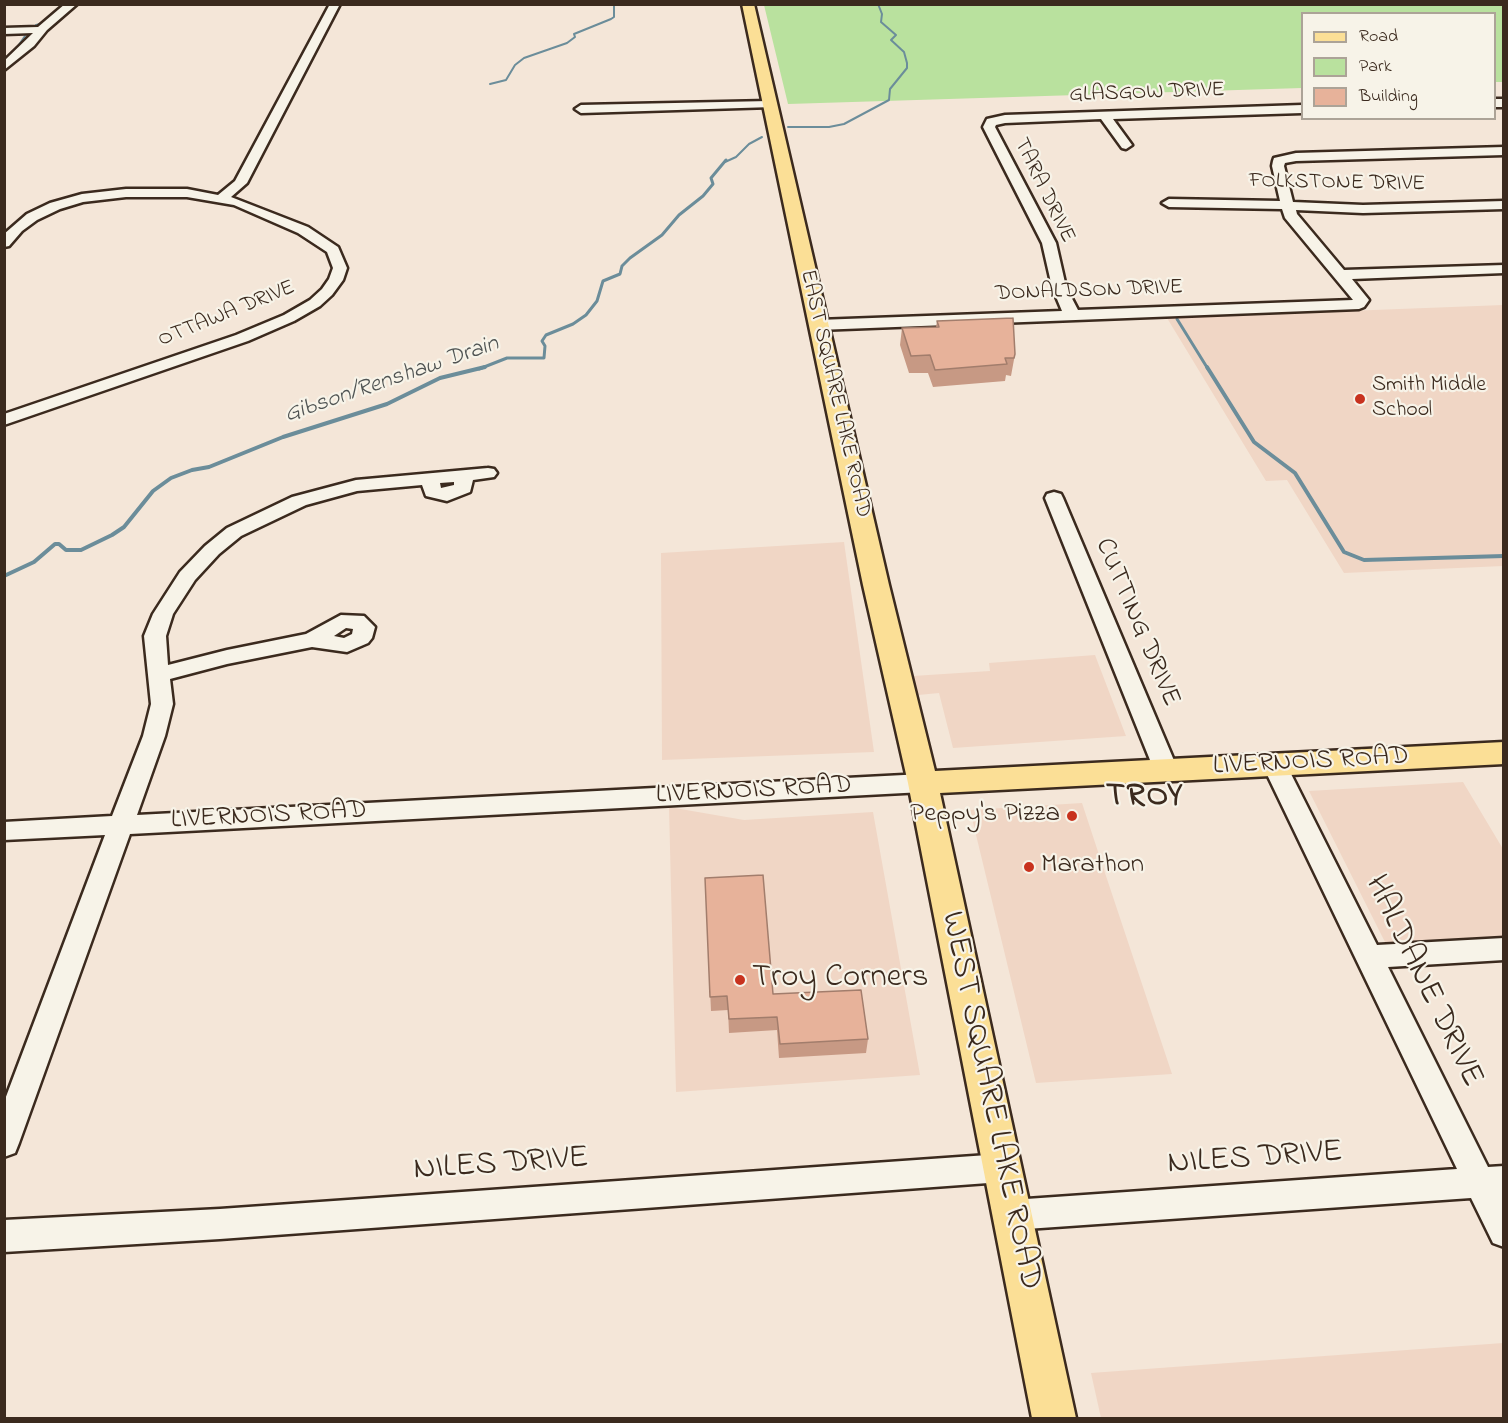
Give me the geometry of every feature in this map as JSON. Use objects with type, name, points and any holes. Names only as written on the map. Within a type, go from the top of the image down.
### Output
[{"type":"main road","name":"EAST SQUARE LAKE ROAD","points":[[748,4],[818,325],[923,783]]},
{"type":"main road","name":"LIVERNOIS ROAD","points":[[923,783],[1503,753]]},
{"type":"main road","name":"WEST SQUARE LAKE ROAD","points":[[923,783],[1054,1419]]},
{"type":"street","points":[[4,67],[30,44],[41,30],[72,4]]},
{"type":"street","points":[[4,243],[17,228],[32,217],[55,206],[82,198],[158,192],[222,198],[240,183],[335,4]]},
{"type":"street","points":[[4,31],[41,30]]},
{"type":"street","points":[[581,109],[769,105]]},
{"type":"street","name":"GLASGOW DRIVE","points":[[992,121],[1301,109]]},
{"type":"street","points":[[1104,115],[1126,145]]},
{"type":"street","name":"TARA DRIVE","points":[[992,121],[988,127],[1049,243],[1059,287],[1072,315]]},
{"type":"street","points":[[1503,151],[1296,157],[1279,161],[1278,166],[1294,220],[1340,275],[1503,269]]},
{"type":"street","name":"OTTAWA DRIVE","points":[[4,420],[79,396],[248,335],[304,310],[327,292],[336,280],[340,268],[337,256],[328,245],[279,219],[222,198]]},
{"type":"street","name":"FOLKSTONE DRIVE","points":[[1169,203],[1374,209],[1503,205]]},
{"type":"street","name":"DONALDSON DRIVE","points":[[818,325],[1361,303],[1340,275]]},
{"type":"street","points":[[4,1143],[160,717],[162,704],[155,636],[163,614],[193,568],[228,537],[264,516],[313,496],[356,486],[488,473]]},
{"type":"street","name":"CUTTING DRIVE","points":[[1054,498],[1166,770]]},
{"type":"street","points":[[158,675],[227,657],[312,640]]},
{"type":"street","name":"HALDANE DRIVE","points":[[1274,764],[1370,957],[1491,1182],[1503,1232]]},
{"type":"street","name":"LIVERNOIS ROAD","points":[[4,831],[923,783]]},
{"type":"street","points":[[1370,957],[1503,949]]},
{"type":"street","name":"NILES DRIVE","points":[[4,1236],[220,1224],[1002,1168]]},
{"type":"street","name":"NILES DRIVE","points":[[1012,1215],[1491,1182]]},
{"type":"shaded area","name":"Smith Middle School","points":[[1503,305],[1503,566],[1344,573],[1287,480],[1266,481],[1167,318]]},
{"type":"shaded area","points":[[844,542],[874,752],[662,760],[661,553]]},
{"type":"shaded area","points":[[1095,655],[1126,736],[953,748],[939,693],[918,695],[913,676],[990,671],[989,663]]},
{"type":"shaded area","points":[[1463,782],[1503,849],[1503,944],[1389,950],[1309,791]]},
{"type":"shaded area","points":[[1082,803],[1172,1074],[1036,1083],[970,810]]},
{"type":"shaded area","name":"Troy Corners","points":[[669,807],[744,820],[873,812],[920,1075],[676,1092]]},
{"type":"shaded area","points":[[1503,1343],[1503,1418],[1101,1418],[1091,1373]]},
{"type":"green space","points":[[764,5],[1503,5],[1503,82],[1496,82],[1496,12],[1301,12],[1301,88],[788,104]]},
{"type":"building","points":[[1013,318],[1015,354],[1014,358],[1005,358],[1007,364],[935,370],[930,355],[911,356],[902,328],[939,327],[937,321]]},
{"type":"building","name":"Troy Corners","points":[[763,875],[773,994],[861,990],[868,1039],[780,1044],[777,1017],[729,1019],[727,996],[710,997],[705,878]]},
{"type":"waterway","points":[[490,84],[506,80],[515,65],[524,58],[567,43],[575,37],[574,34],[611,19],[614,17],[614,4]]},
{"type":"waterway","name":"Gibson/Renshaw Drain","points":[[788,127],[829,127],[844,124],[889,100],[890,89],[907,68],[907,63],[904,52],[891,40],[896,35],[881,22],[882,14],[878,4]]},
{"type":"waterway","points":[[36,25],[44,23],[59,10]]},
{"type":"waterway","points":[[4,59],[16,49],[25,36]]},
{"type":"waterway","name":"Gibson/Renshaw Drain","points":[[725,162],[736,157],[749,144],[762,137]]},
{"type":"waterway","name":"Gibson/Renshaw Drain","points":[[483,368],[507,358],[544,358],[545,346],[542,341],[546,335],[573,324],[586,315],[597,301],[603,281],[620,274],[622,266],[630,258],[662,235],[679,215],[703,196],[713,184],[711,178],[726,160]]},
{"type":"waterway","points":[[1177,319],[1208,369]]},
{"type":"waterway","points":[[1207,367],[1254,442],[1295,473],[1344,552],[1364,560],[1504,556]]},
{"type":"waterway","name":"Gibson/Renshaw Drain","points":[[4,576],[34,562],[55,544],[59,544],[66,550],[81,550],[112,535],[124,527],[153,491],[171,478],[192,470],[209,467],[283,437],[387,404],[440,378],[483,368]]},
{"type":"place","name":"Smith Middle School","points":[[1360,399]]},
{"type":"place","name":"Peppy's Pizza","points":[[1072,816]]},
{"type":"place","name":"Marathon","points":[[1029,867]]},
{"type":"place","name":"Troy Corners","points":[[740,980]]},
{"type":"district","name":"TROY","points":[[1145,799]]}]
